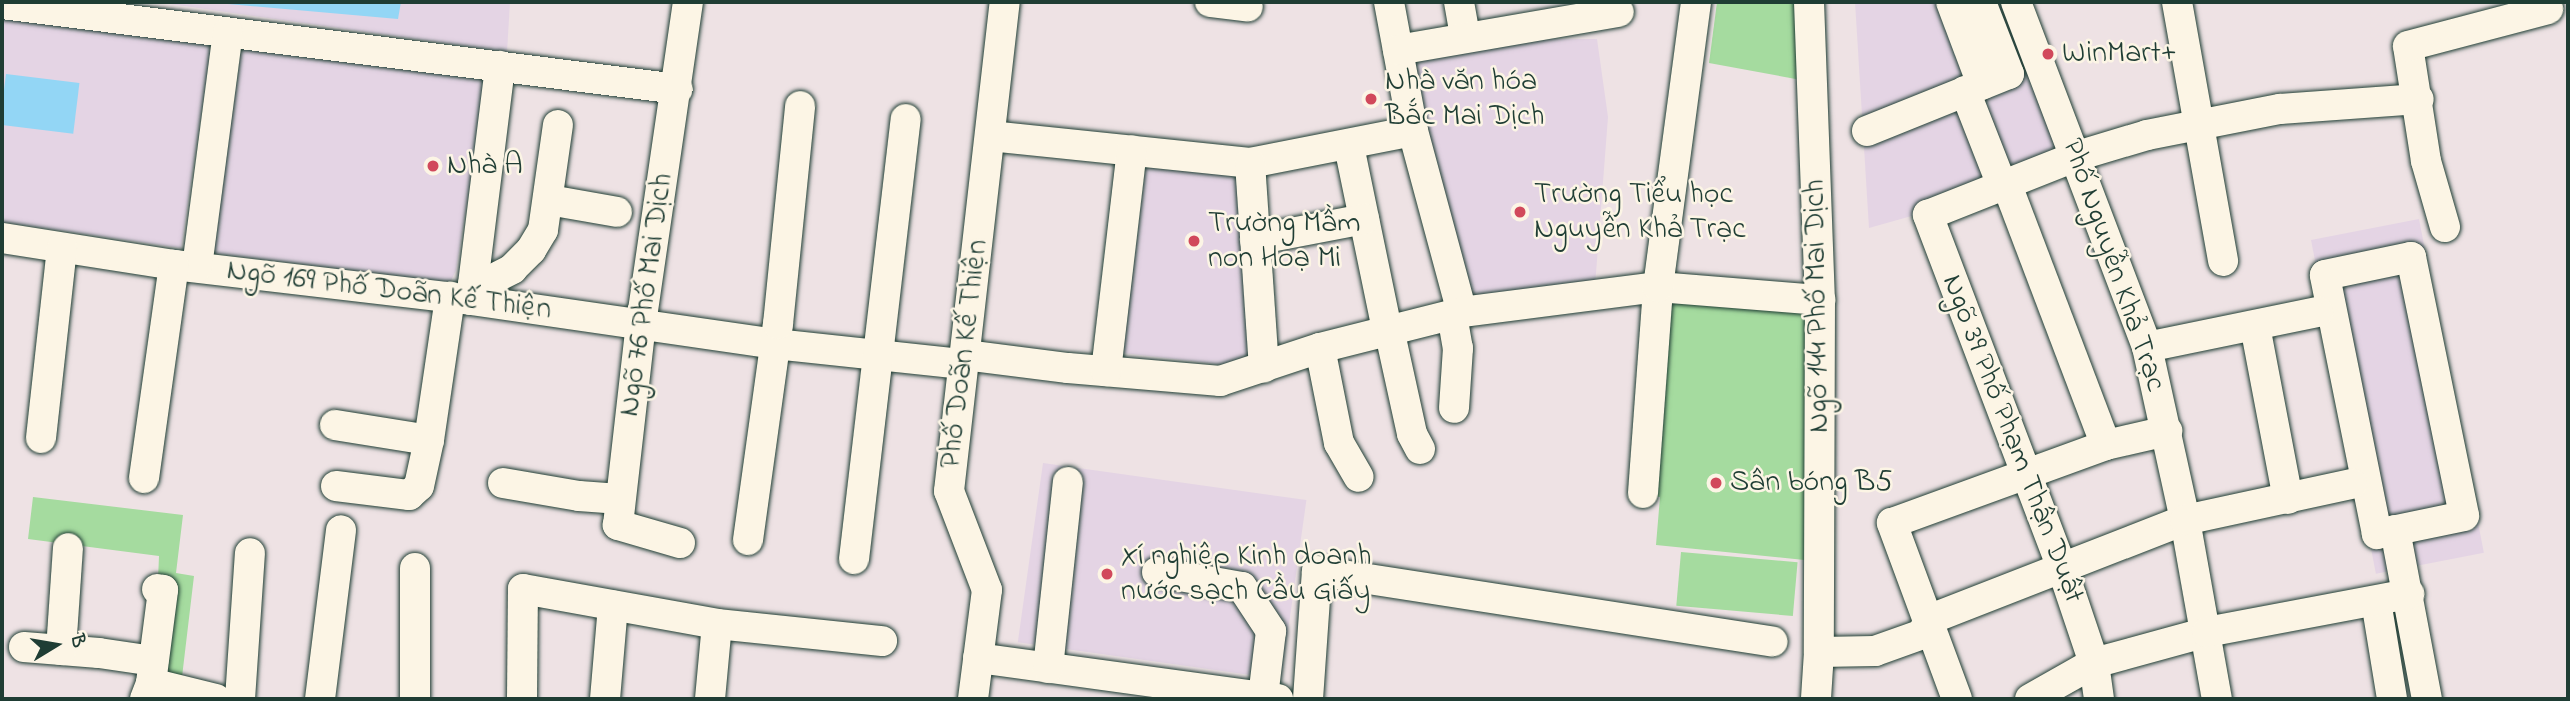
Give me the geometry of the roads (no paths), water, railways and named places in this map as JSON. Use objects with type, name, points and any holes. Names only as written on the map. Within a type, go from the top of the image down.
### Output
[{"type":"street","name":"Ngõ 76 Phố Mai Dịch","points":[[680,543],[618,525],[641,324],[678,89],[688,2]]},
{"type":"street","name":"Phố Doãn Kế Thiện","points":[[973,699],[987,590],[949,491],[1005,2]]},
{"type":"street","points":[[1210,2],[1248,7]]},
{"type":"street","points":[[1389,2],[1413,131],[1457,313],[1458,348],[1454,408]]},
{"type":"street","points":[[1459,2],[1465,37]]},
{"type":"street","points":[[1643,493],[1658,287],[1696,2]]},
{"type":"street","name":"Ngõ 144 Phố Mai Dịch","points":[[1809,2],[1820,300],[1819,652],[1816,699]]},
{"type":"street","points":[[1951,2],[1973,87],[2002,180],[2106,445]]},
{"type":"street","points":[[1867,131],[2009,74],[1981,2]]},
{"type":"street","name":"Phố Nguyễn Khả Trạc","points":[[2016,2],[2077,156],[2147,347],[2185,520],[2217,699]]},
{"type":"street","points":[[2177,2],[2223,261]]},
{"type":"street","points":[[14,4],[678,89]]},
{"type":"street","points":[[2445,227],[2426,161],[2408,46],[2549,9]]},
{"type":"street","points":[[1398,50],[1465,37],[1566,12],[1619,12]]},
{"type":"street","points":[[144,478],[228,33]]},
{"type":"street","points":[[336,486],[409,495],[419,486],[465,294],[500,66]]},
{"type":"street","points":[[2002,180],[2147,135],[2280,109],[2418,99]]},
{"type":"street","points":[[748,540],[775,344],[800,106]]},
{"type":"street","points":[[854,559],[906,119]]},
{"type":"street","points":[[465,294],[512,269],[531,250],[543,230],[558,125]]},
{"type":"street","points":[[990,136],[1250,163],[1349,146],[1413,131]]},
{"type":"street","points":[[1349,146],[1412,434],[1420,449]]},
{"type":"street","points":[[1106,371],[1132,151]]},
{"type":"street","points":[[1250,163],[1265,368]]},
{"type":"street","name":"Ngõ 39 Phố Phạm Thận Duật","points":[[2002,180],[1928,215],[2023,473],[2062,568],[2094,663],[2099,699]]},
{"type":"street","points":[[549,200],[617,212]]},
{"type":"street","points":[[1255,240],[1364,219]]},
{"type":"street","name":"Ngõ 169 Phố Doãn Kế Thiện","points":[[2,238],[186,266],[465,294],[775,344],[878,355],[964,359],[1220,381],[1320,348],[1457,313],[1658,287],[1820,300]]},
{"type":"street","points":[[41,438],[62,248]]},
{"type":"street","points":[[2411,257],[2464,516],[2395,530],[2377,534],[2325,275],[2411,257]]},
{"type":"street","points":[[2147,347],[2318,312]]},
{"type":"street","points":[[2255,326],[2288,499]]},
{"type":"street","points":[[1320,348],[1339,443],[1359,477]]},
{"type":"street","points":[[335,425],[429,440]]},
{"type":"street","points":[[1957,699],[1892,523],[2023,473],[2106,445],[2166,430]]},
{"type":"street","points":[[1048,668],[1068,482]]},
{"type":"street","points":[[503,483],[579,496],[620,499]]},
{"type":"street","points":[[1927,620],[2185,520],[2352,484]]},
{"type":"street","points":[[320,699],[341,530]]},
{"type":"street","points":[[2395,530],[2427,699]]},
{"type":"street","points":[[61,650],[68,548]]},
{"type":"street","points":[[240,699],[250,553]]},
{"type":"street","points":[[415,568],[415,699]]},
{"type":"street","points":[[1308,699],[1317,571],[1773,642]]},
{"type":"street","points":[[978,658],[1271,698],[1271,631],[1242,587],[1157,572]]},
{"type":"street","points":[[150,681],[163,590],[157,589]]},
{"type":"street","points":[[522,699],[523,589],[717,624],[882,641]]},
{"type":"street","points":[[2030,699],[2094,663],[2207,632],[2409,594]]},
{"type":"street","points":[[2376,601],[2392,699]]},
{"type":"street","points":[[605,699],[613,605]]},
{"type":"street","points":[[1819,652],[1875,651],[1923,634],[1927,620]]},
{"type":"street","points":[[710,699],[717,624]]},
{"type":"street","points":[[24,647],[61,650],[150,681],[216,699]]},
{"type":"water","points":[[205,2],[401,2],[398,19]]},
{"type":"water","points":[[6,74],[79,83],[73,134],[2,125]]},
{"type":"place","name":"WinMart+","points":[[2048,54]]},
{"type":"place","name":"Nhà văn hóa Bắc Mai Dịch","points":[[1371,99]]},
{"type":"place","name":"Nhà A","points":[[433,166]]},
{"type":"place","name":"Trường Tiểu học Nguyễn Khả Trạc","points":[[1520,212]]},
{"type":"place","name":"Trường Mầm non Hoạ Mi","points":[[1194,241]]},
{"type":"place","name":"Sân bóng B5","points":[[1716,483]]},
{"type":"place","name":"Xí nghiệp Kinh doanh nước sạch Cầu Giấy","points":[[1107,574]]}]
